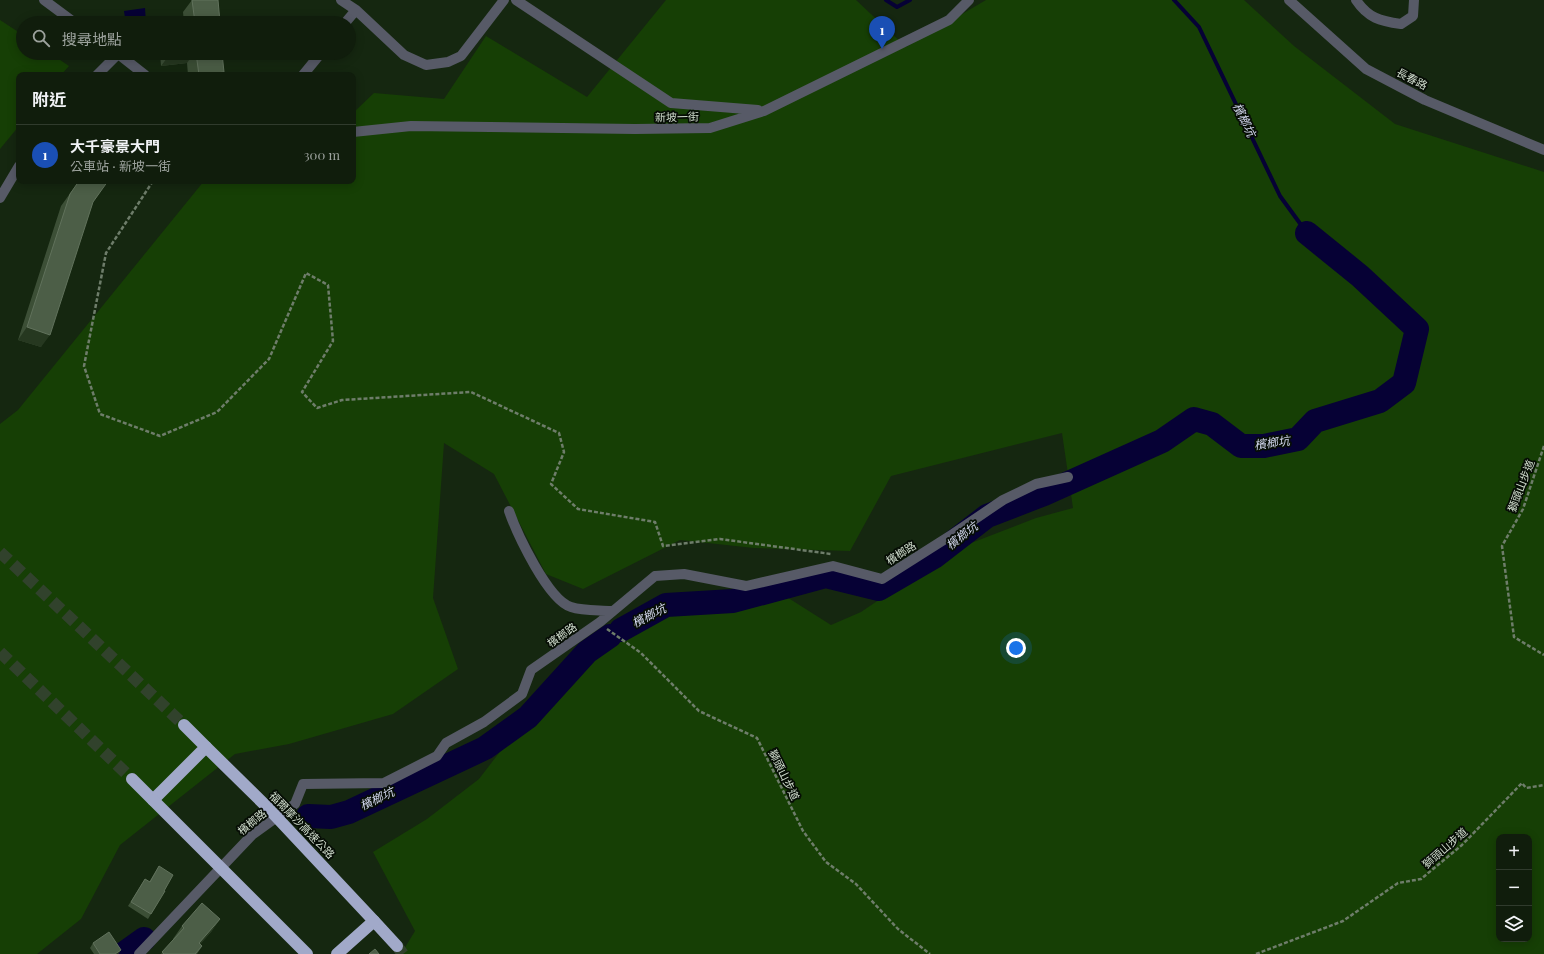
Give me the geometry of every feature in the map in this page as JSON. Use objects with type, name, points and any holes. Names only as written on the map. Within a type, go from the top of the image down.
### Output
[{"type":"highway","name":"福爾摩沙高速公路","points":[[184,725],[268,808],[397,946]]},
{"type":"highway","points":[[153,800],[206,746]]},
{"type":"highway","points":[[132,779],[307,954]]},
{"type":"highway","points":[[337,954],[374,921]]},
{"type":"street","points":[[44,0],[66,16]]},
{"type":"street","points":[[341,0],[356,10],[404,55],[426,65],[448,62],[461,56],[504,0]]},
{"type":"street","points":[[516,0],[671,103],[764,111]]},
{"type":"street","name":"新坡一街","points":[[356,131],[411,126],[635,129],[710,128],[764,111],[949,20],[969,0]]},
{"type":"street","name":"長春路","points":[[1289,0],[1366,69],[1425,100],[1544,150]]},
{"type":"street","points":[[1356,0],[1364,12],[1383,21],[1401,24],[1413,16],[1414,0]]},
{"type":"street","points":[[351,16],[356,10]]},
{"type":"street","points":[[100,72],[111,60]]},
{"type":"street","points":[[126,60],[141,72]]},
{"type":"street","points":[[305,72],[315,60]]},
{"type":"street","points":[[0,198],[16,171]]},
{"type":"street","name":"檳榔路","points":[[139,954],[252,835],[295,804],[303,784],[384,783],[437,756],[446,743],[484,722],[522,694],[531,670],[600,622],[656,576],[684,574],[746,586],[833,566],[882,579],[1003,500],[1036,484],[1068,477]]},
{"type":"street","points":[[509,511],[528,552],[544,581],[555,596],[570,607],[611,612]]},
{"type":"path","points":[[151,184],[106,253],[84,366],[100,414],[160,436],[217,412],[269,359],[306,273],[328,285],[333,341],[302,392],[317,408],[342,400],[471,392],[559,433],[564,452],[551,484],[578,509],[655,522],[663,546],[720,539],[832,554]]},
{"type":"path","name":"獅頭山步道","points":[[1544,446],[1523,509],[1502,546],[1514,637],[1544,655]]},
{"type":"path","name":"獅頭山步道","points":[[605,627],[641,653],[699,711],[757,738],[803,831],[826,862],[856,884],[898,929],[930,954]]},
{"type":"path","name":"獅頭山步道","points":[[1256,954],[1343,921],[1398,883],[1421,879],[1462,845],[1522,783],[1526,788],[1544,785]]},
{"type":"green space","points":[[666,0],[856,0],[906,47],[986,0],[1244,0],[1294,46],[1395,124],[1544,172],[1544,954],[401,954],[415,931],[373,852],[427,819],[479,779],[528,715],[632,611],[782,594],[831,625],[861,612],[953,550],[1036,518],[1073,508],[1062,433],[891,476],[850,551],[754,548],[680,540],[583,589],[546,574],[494,474],[444,443],[433,598],[458,669],[393,714],[289,744],[235,754],[120,845],[81,919],[37,954],[0,954],[0,424],[18,410],[202,184],[356,184],[356,110],[374,93],[444,99],[486,36],[587,97]]},
{"type":"green space","points":[[0,20],[16,30],[16,60],[60,60],[69,66],[64,72],[16,72],[16,130],[0,149]]},
{"type":"shaded area","points":[[145,8],[146,16],[125,16],[124,11]]},
{"type":"building","points":[[192,0],[218,0],[219,16],[194,16]]},
{"type":"building","points":[[197,60],[223,60],[224,72],[199,72]]},
{"type":"building","points":[[77,184],[106,184],[93,202],[50,335],[27,327],[70,194]]},
{"type":"building","points":[[159,866],[173,875],[151,914],[131,902],[145,879],[150,882]]},
{"type":"building","points":[[202,903],[220,919],[199,943],[202,946],[195,954],[164,954],[162,952],[184,928],[182,926]]},
{"type":"building","points":[[109,932],[121,950],[115,954],[100,954],[93,943]]},
{"type":"building","points":[[375,949],[379,954],[369,954]]},
{"type":"waterway","points":[[886,0],[897,7],[910,0]]},
{"type":"waterway","name":"檳榔坑","points":[[1174,0],[1199,27],[1280,196],[1307,233]]},
{"type":"waterway","name":"檳榔坑","points":[[621,630],[666,605],[733,601],[826,576],[879,589],[934,557],[987,516],[1044,494],[1162,441],[1194,419],[1212,424],[1241,446],[1264,446],[1298,439],[1315,421],[1380,401],[1404,383],[1417,329],[1360,276],[1307,233]]},
{"type":"waterway","name":"檳榔坑","points":[[308,816],[331,817],[349,812],[485,748],[528,717],[587,652],[610,636]]},
{"type":"waterway","name":"檳榔坑","points":[[123,954],[144,939]]},
{"type":"tunnel","points":[[0,552],[184,725]]},
{"type":"tunnel","points":[[0,652],[132,779]]},
{"type":"tunnel","points":[[397,946],[403,954]]},
{"type":"place","name":"大千豪景大門","points":[[882,49]]}]
